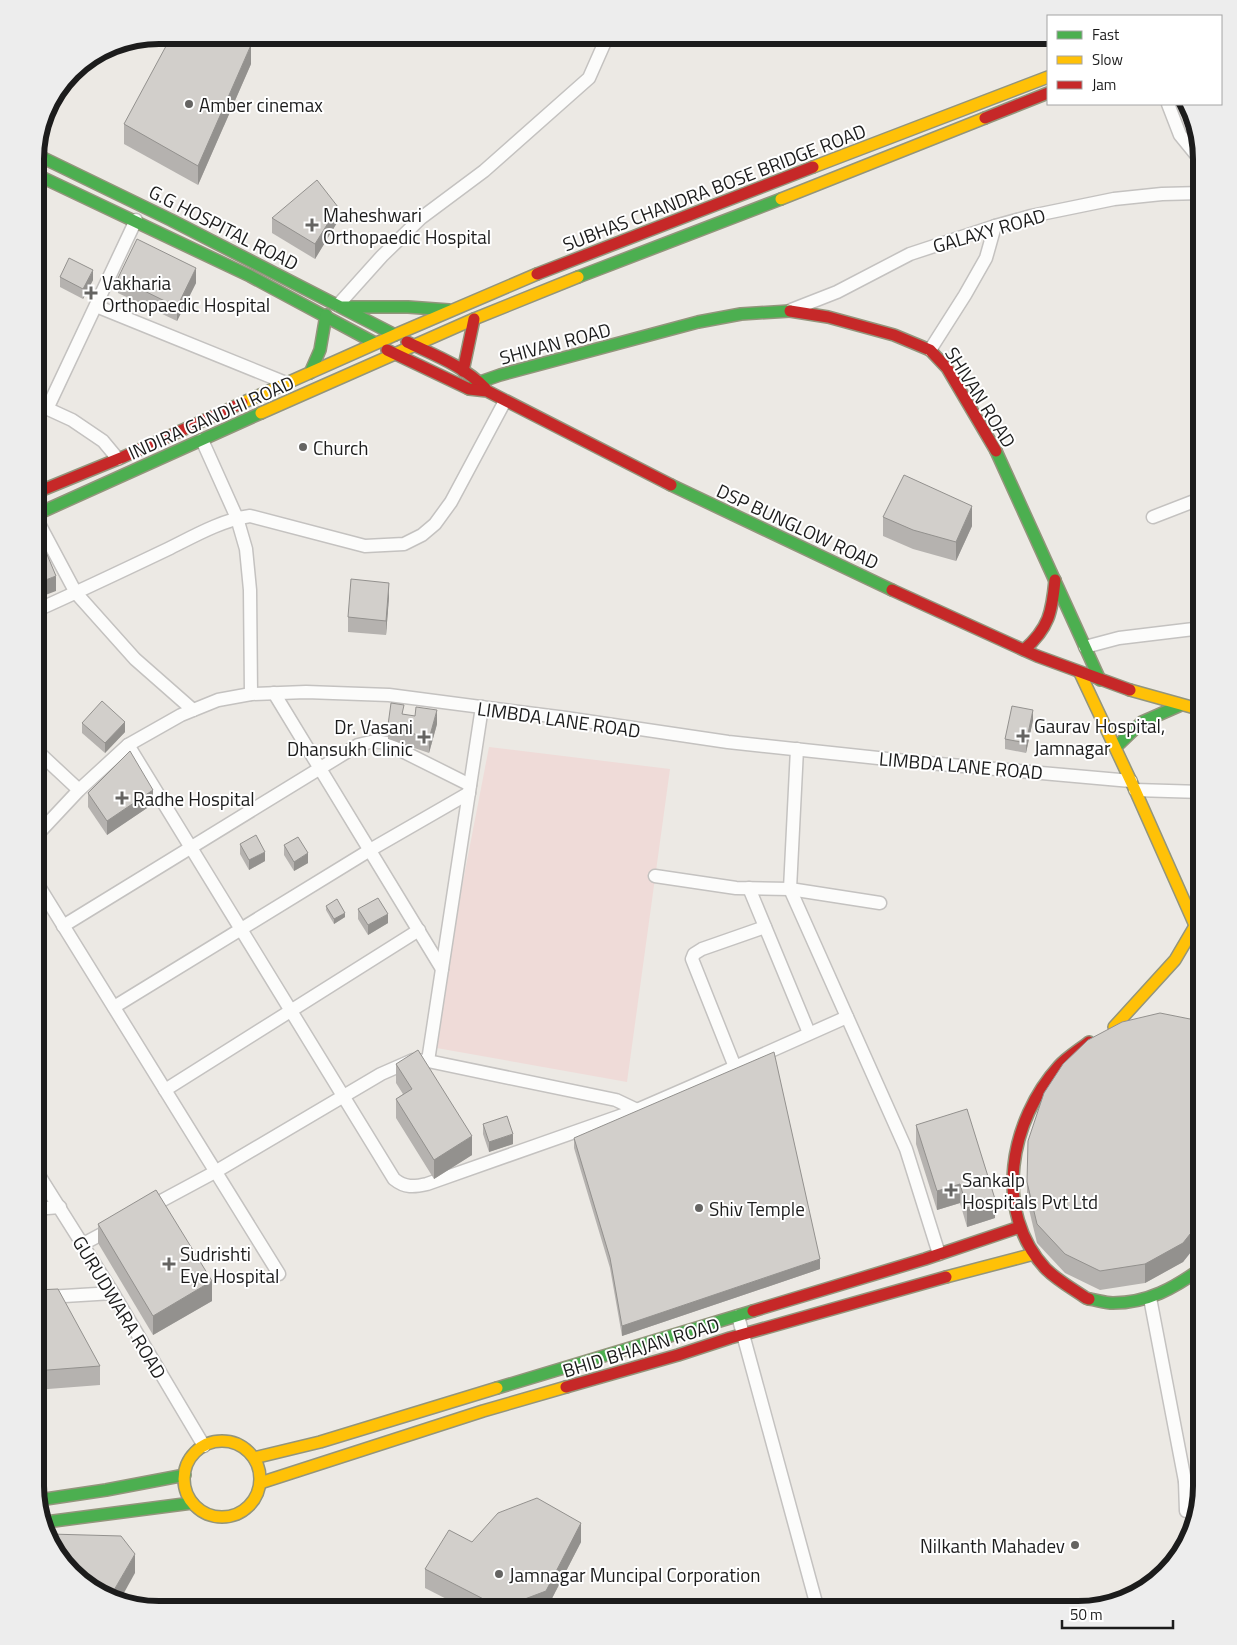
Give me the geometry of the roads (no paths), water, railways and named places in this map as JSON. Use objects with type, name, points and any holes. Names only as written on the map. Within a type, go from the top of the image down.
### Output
[{"type":"main road","name":"SUBHAS CHANDRA BOSE BRIDGE ROAD","points":[[395,335],[546,270],[809,168],[930,124],[1047,77]]},
{"type":"main road","name":"SUBHAS CHANDRA BOSE BRIDGE ROAD","points":[[398,353],[413,345],[619,261],[1047,93]]},
{"type":"main road","name":"G.G HOSPITAL ROAD","points":[[44,158],[108,187],[395,335]]},
{"type":"main road","name":"G.G HOSPITAL ROAD","points":[[44,178],[247,273],[326,315],[375,344]]},
{"type":"main road","points":[[100,204],[108,187]]},
{"type":"main road","points":[[341,306],[452,310]]},
{"type":"main road","name":"SHIVAN ROAD","points":[[398,353],[469,389],[484,387],[698,322],[741,314],[789,311],[828,317],[885,332],[930,350],[946,368],[997,452],[1100,680]]},
{"type":"main road","points":[[310,373],[320,350],[326,315]]},
{"type":"main road","points":[[463,371],[474,320]]},
{"type":"main road","name":"INDIRA GANDHI ROAD","points":[[44,489],[118,459],[395,335]]},
{"type":"main road","name":"DSP BUNGLOW ROAD","points":[[395,335],[463,371],[505,401],[743,521],[1024,650],[1100,680],[1193,708]]},
{"type":"main road","points":[[375,344],[398,353]]},
{"type":"main road","name":"INDIRA GANDHI ROAD","points":[[44,511],[398,353]]},
{"type":"main road","points":[[1024,650],[1037,640],[1046,627],[1052,610],[1055,578]]},
{"type":"main road","points":[[1080,673],[1116,747],[1193,921]]},
{"type":"main road","points":[[1116,747],[1142,722],[1181,705]]},
{"type":"main road","points":[[1193,929],[1175,960],[1105,1032],[1060,1065],[1040,1091],[1023,1125],[1014,1160],[1013,1198],[1020,1227],[1034,1254],[1047,1270],[1086,1298],[1112,1303],[1150,1298],[1175,1287],[1193,1274]]},
{"type":"main road","points":[[1105,1032],[1132,1023]]},
{"type":"main road","name":"BHID BHAJAN ROAD","points":[[254,1458],[320,1442],[738,1316],[1020,1227]]},
{"type":"main road","name":"BHID BHAJAN ROAD","points":[[260,1483],[483,1412],[678,1356],[743,1335],[955,1274],[1034,1254]]},
{"type":"main road","points":[[221,1441],[232,1443],[244,1448],[254,1458],[259,1470],[260,1483],[257,1495],[250,1506],[239,1514],[226,1517],[213,1516],[201,1511],[192,1503],[186,1493],[185,1469],[190,1459],[204,1446],[221,1441]]},
{"type":"main road","points":[[45,1499],[185,1475]]},
{"type":"main road","points":[[50,1522],[192,1503]]},
{"type":"street","points":[[341,306],[382,256],[420,218],[484,172],[589,78],[604,44]]},
{"type":"street","points":[[1168,105],[1180,135],[1192,150]]},
{"type":"street","name":"GALAXY ROAD","points":[[789,311],[837,292],[910,254],[995,226],[1031,216],[1114,199],[1193,193]]},
{"type":"street","points":[[47,409],[136,220]]},
{"type":"street","points":[[930,350],[986,258],[995,226]]},
{"type":"street","points":[[96,306],[286,383]]},
{"type":"street","points":[[44,607],[197,534],[237,518],[250,516],[365,546],[404,544],[422,535],[435,524],[451,502],[505,401]]},
{"type":"street","points":[[44,408],[72,420],[103,441],[118,459]]},
{"type":"street","points":[[202,440],[237,518],[246,549],[249,581],[252,694]]},
{"type":"street","points":[[1153,518],[1193,502]]},
{"type":"street","points":[[44,532],[76,593],[135,659],[193,710]]},
{"type":"street","points":[[1085,647],[1119,638],[1193,629]]},
{"type":"street","points":[[274,692],[442,969]]},
{"type":"street","name":"LIMBDA LANE ROAD","points":[[44,827],[79,790],[128,745],[149,732],[218,700],[274,692],[389,696],[566,718],[662,734],[1193,791]]},
{"type":"street","points":[[428,1061],[482,707]]},
{"type":"street","points":[[63,926],[358,745],[375,741],[386,743],[470,789]]},
{"type":"street","points":[[128,745],[394,1179],[401,1184],[412,1187],[427,1184],[637,1110],[848,1016]]},
{"type":"street","points":[[797,749],[790,889],[906,1149],[939,1254]]},
{"type":"street","points":[[44,757],[79,790]]},
{"type":"street","points":[[114,1007],[470,789]]},
{"type":"street","points":[[655,876],[749,888],[790,889],[880,903]]},
{"type":"street","points":[[749,888],[809,1033]]},
{"type":"street","points":[[44,895],[279,1274]]},
{"type":"street","points":[[735,1067],[692,958],[694,954],[702,949],[765,927]]},
{"type":"street","points":[[165,1090],[419,930]]},
{"type":"street","points":[[141,1213],[398,1065],[413,1060],[428,1061],[616,1100],[637,1110]]},
{"type":"street","name":"GURUDWARA ROAD","points":[[44,1183],[113,1293],[204,1446]]},
{"type":"street","points":[[44,1208],[60,1207]]},
{"type":"street","points":[[83,1244],[124,1222]]},
{"type":"street","points":[[44,1297],[113,1293]]},
{"type":"street","points":[[1150,1298],[1190,1509]]},
{"type":"street","points":[[738,1316],[816,1601]]},
{"type":"street","points":[[1184,1481],[1193,1482]]},
{"type":"place","name":"Amber cinemax","points":[[189,104]]},
{"type":"place","name":"Maheshwari Orthopaedic Hospital","points":[[312,225]]},
{"type":"place","name":"Vakharia Orthopaedic Hospital","points":[[91,293]]},
{"type":"place","name":"Church","points":[[303,447]]},
{"type":"place","name":"Gaurav Hospital, Jamnagar","points":[[1023,736]]},
{"type":"place","name":"Dr. Vasani Dhansukh Clinic","points":[[424,737]]},
{"type":"place","name":"Radhe Hospital","points":[[122,798]]},
{"type":"place","name":"Sankalp Hospitals Pvt Ltd","points":[[951,1190]]},
{"type":"place","name":"Shiv Temple","points":[[699,1208]]},
{"type":"place","name":"Sudrishti Eye Hospital","points":[[169,1264]]},
{"type":"place","name":"Nilkanth Mahadev","points":[[1075,1545]]},
{"type":"place","name":"Jamnagar Muncipal Corporation","points":[[499,1574]]}]
